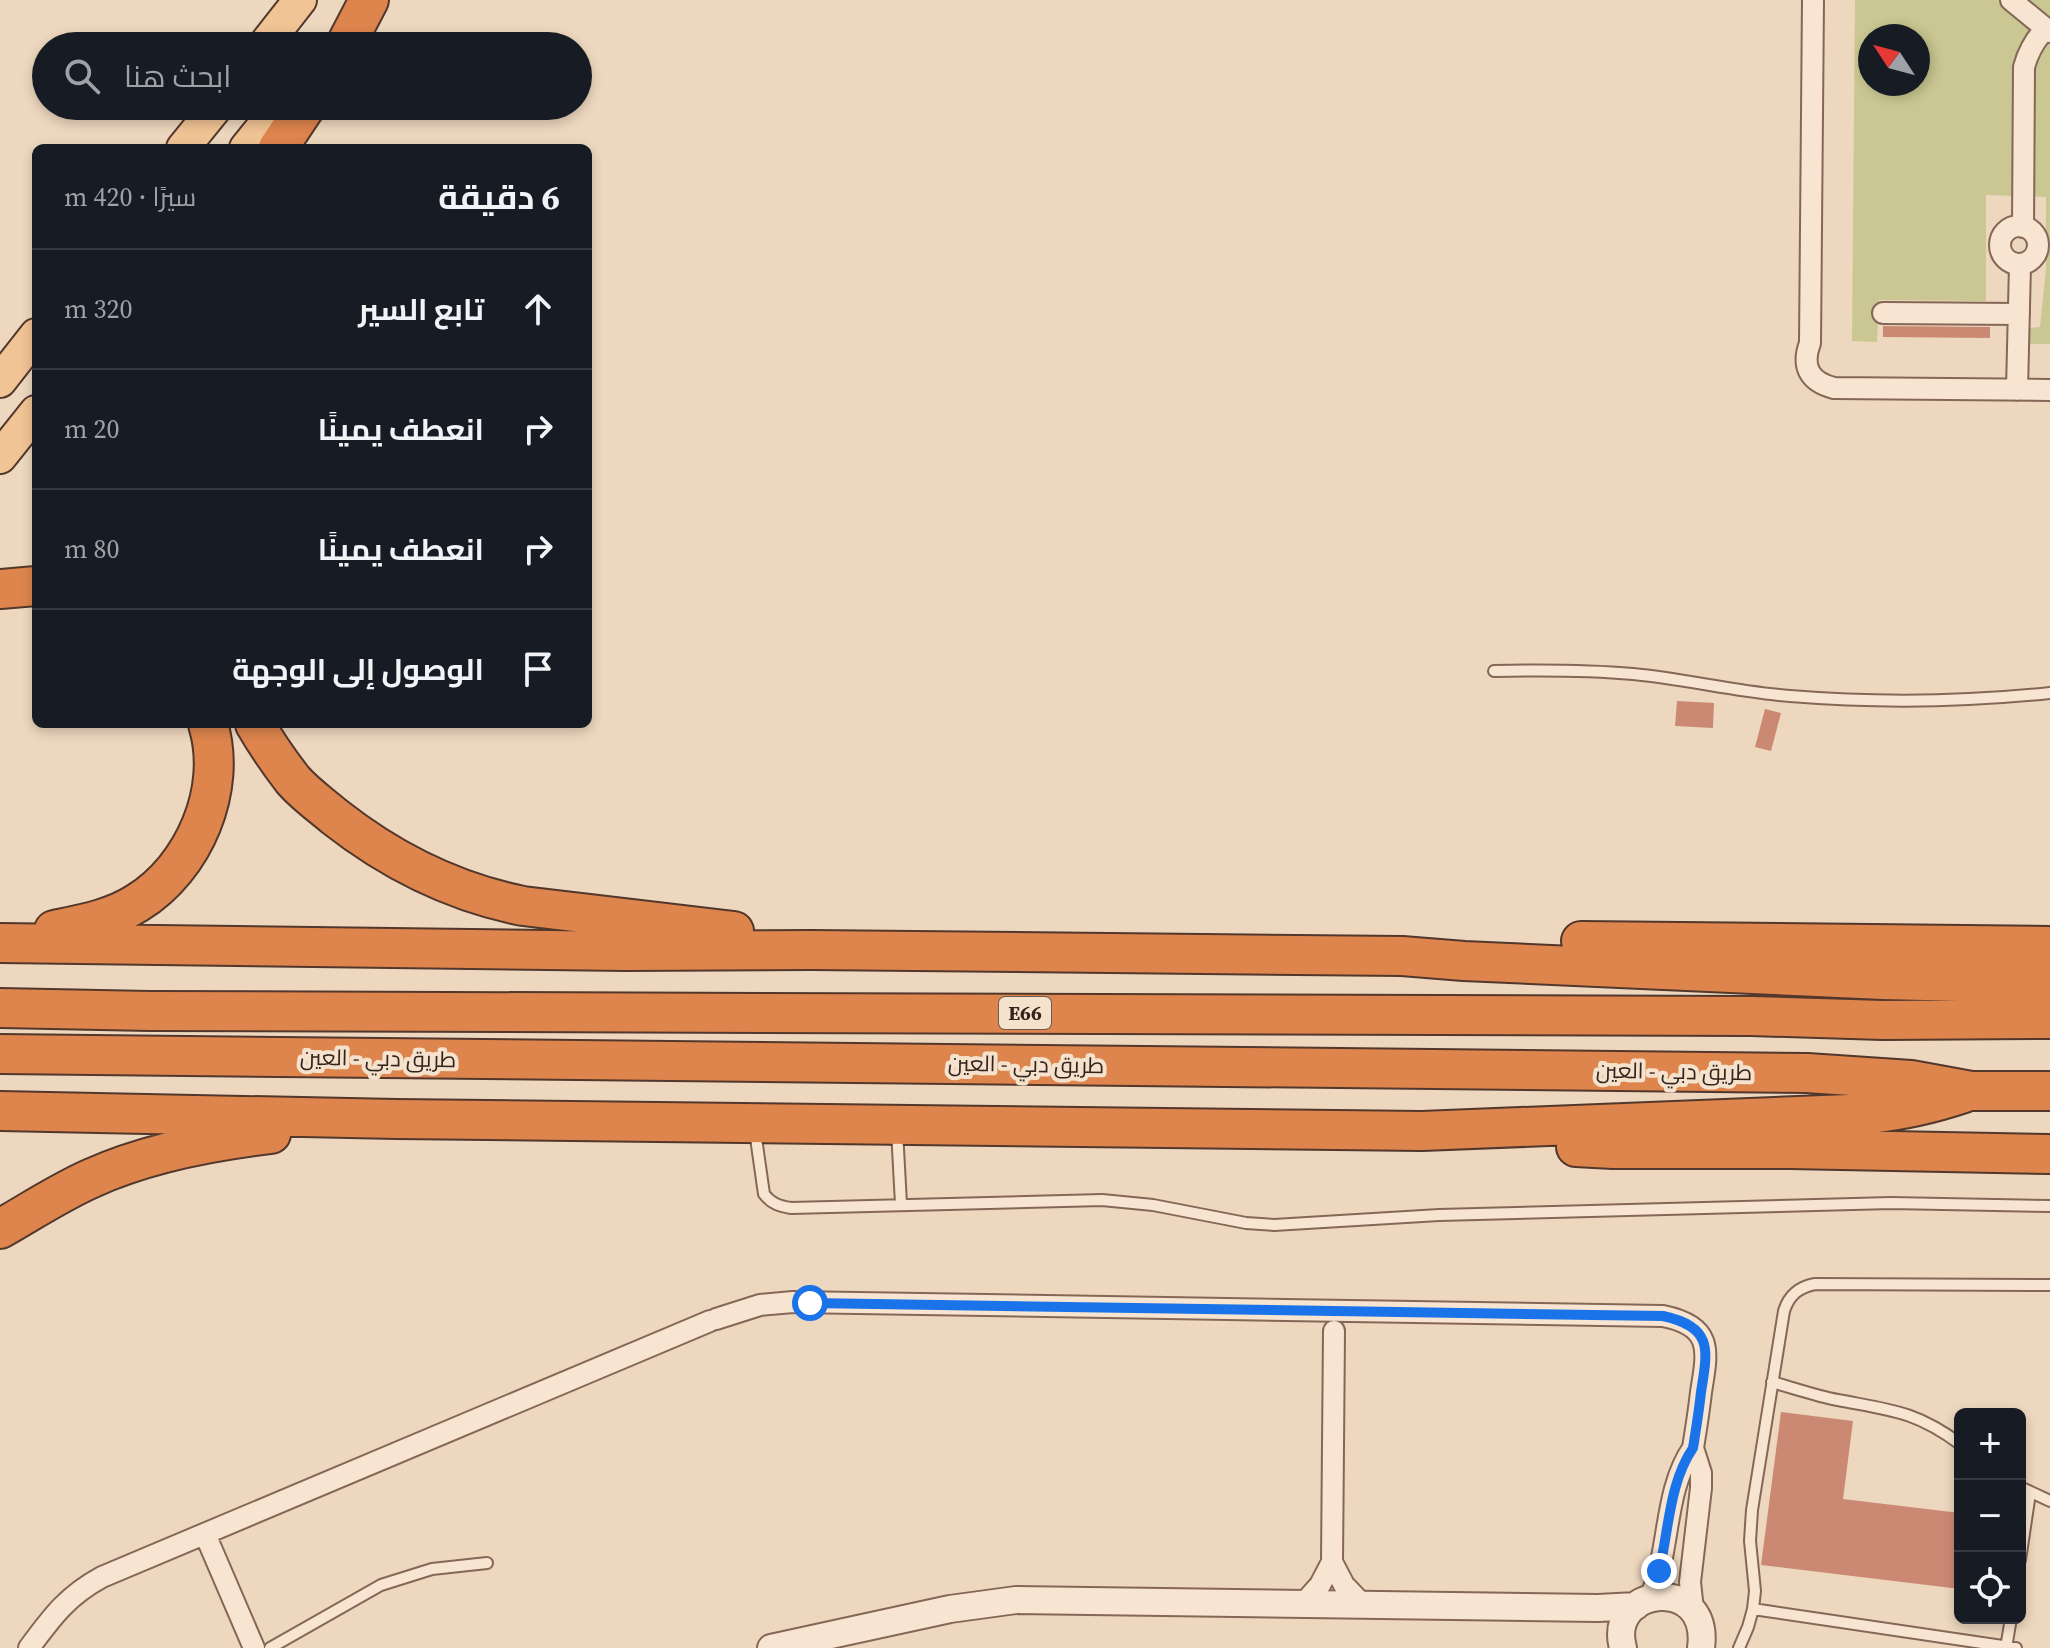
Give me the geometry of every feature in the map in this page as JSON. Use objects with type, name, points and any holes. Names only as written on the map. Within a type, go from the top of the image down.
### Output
[{"type":"highway","points":[[352,32],[367,0]]},
{"type":"highway","points":[[281,144],[297,120]]},
{"type":"highway","points":[[0,589],[32,586]]},
{"type":"highway","points":[[0,942],[107,917],[139,902],[170,875],[193,841],[208,805],[214,773],[209,728]]},
{"type":"highway","points":[[257,728],[295,782],[325,809],[387,854],[435,879],[523,906],[746,933],[811,950]]},
{"type":"highway","points":[[1433,958],[1462,947],[1485,943],[1545,940],[2050,946]]},
{"type":"highway","points":[[0,942],[1433,958],[1868,979],[2050,984]]},
{"type":"highway","name":"طريق دبي - العين","points":[[0,1008],[2050,1019]]},
{"type":"highway","name":"طريق دبي - العين","points":[[0,1054],[1807,1073],[1911,1080],[1971,1091],[2050,1091]]},
{"type":"highway","points":[[0,1111],[397,1119],[1422,1131],[1874,1113],[1930,1104],[1971,1091]]},
{"type":"highway","points":[[0,1229],[91,1178],[161,1155],[244,1137],[397,1119]]},
{"type":"highway","points":[[1422,1131],[1490,1141],[1613,1149],[2050,1154]]},
{"type":"main road","points":[[275,32],[300,0]]},
{"type":"main road","points":[[339,32],[367,0]]},
{"type":"main road","points":[[186,144],[206,120]]},
{"type":"main road","points":[[249,144],[269,120]]},
{"type":"main road","points":[[0,381],[32,340]]},
{"type":"main road","points":[[0,457],[32,417]]},
{"type":"street","points":[[1813,0],[1810,343],[1806,353],[1809,372],[1816,380],[1834,388],[2050,390]]},
{"type":"street","points":[[2011,0],[2048,30],[2035,40],[2024,67],[2023,227],[2034,233],[2038,249],[2035,257],[2020,265],[2017,390]]},
{"type":"street","points":[[1883,313],[2019,314]]},
{"type":"street","points":[[29,1648],[66,1602],[102,1577],[713,1320],[760,1305],[793,1302],[1663,1316],[1683,1321],[1700,1335],[1707,1355],[1693,1448],[1701,1473],[1701,1488],[1690,1582],[1693,1610]]},
{"type":"street","points":[[1304,1603],[1320,1585],[1332,1562],[1334,1331]]},
{"type":"street","points":[[1623,1648],[1622,1628],[1627,1616],[1656,1585],[1676,1485],[1685,1459],[1693,1448]]},
{"type":"street","points":[[205,1534],[254,1648]]},
{"type":"street","points":[[1332,1562],[1344,1585],[1362,1604]]},
{"type":"street","points":[[771,1648],[995,1602],[1038,1600],[1598,1608],[1643,1602],[1661,1596],[1673,1597],[1693,1610],[1700,1621],[1703,1635],[1701,1648]]},
{"type":"lane","points":[[1494,671],[1564,670],[1635,674],[1787,696],[1869,701],[2014,697],[2050,693]]},
{"type":"lane","points":[[754,1122],[764,1194],[770,1202],[791,1208],[1102,1200],[1274,1225],[1439,1215],[1891,1203],[2050,1206]]},
{"type":"lane","points":[[897,1124],[901,1204]]},
{"type":"lane","points":[[1739,1648],[1753,1609],[1755,1591],[1750,1525],[1772,1382],[1786,1304],[1795,1292],[1808,1286],[2050,1285]]},
{"type":"lane","points":[[1772,1382],[1836,1400],[1907,1414],[1934,1426],[1954,1440]]},
{"type":"lane","points":[[2026,1490],[2050,1501]]},
{"type":"lane","points":[[270,1648],[381,1585],[432,1569],[487,1563]]},
{"type":"lane","points":[[1753,1609],[2010,1648],[2011,1624]]},
{"type":"shaded area","points":[[1855,0],[2050,0],[2050,344],[2028,344],[2029,328],[2040,327],[2046,269],[2046,197],[1986,195],[1986,301],[1879,300],[1877,342],[1852,341]]},
{"type":"building","points":[[1883,326],[1990,327],[1990,338],[1883,337]]},
{"type":"building","points":[[1677,701],[1714,703],[1713,728],[1675,726]]},
{"type":"building","points":[[1765,709],[1781,713],[1771,751],[1755,747]]},
{"type":"building","points":[[1781,1412],[1853,1421],[1843,1499],[1954,1512],[1954,1588],[1761,1565]]},
{"type":"route","points":[[810,1303],[1663,1316],[1683,1321],[1700,1335],[1707,1355],[1693,1448],[1685,1459],[1676,1485],[1659,1571]]}]
